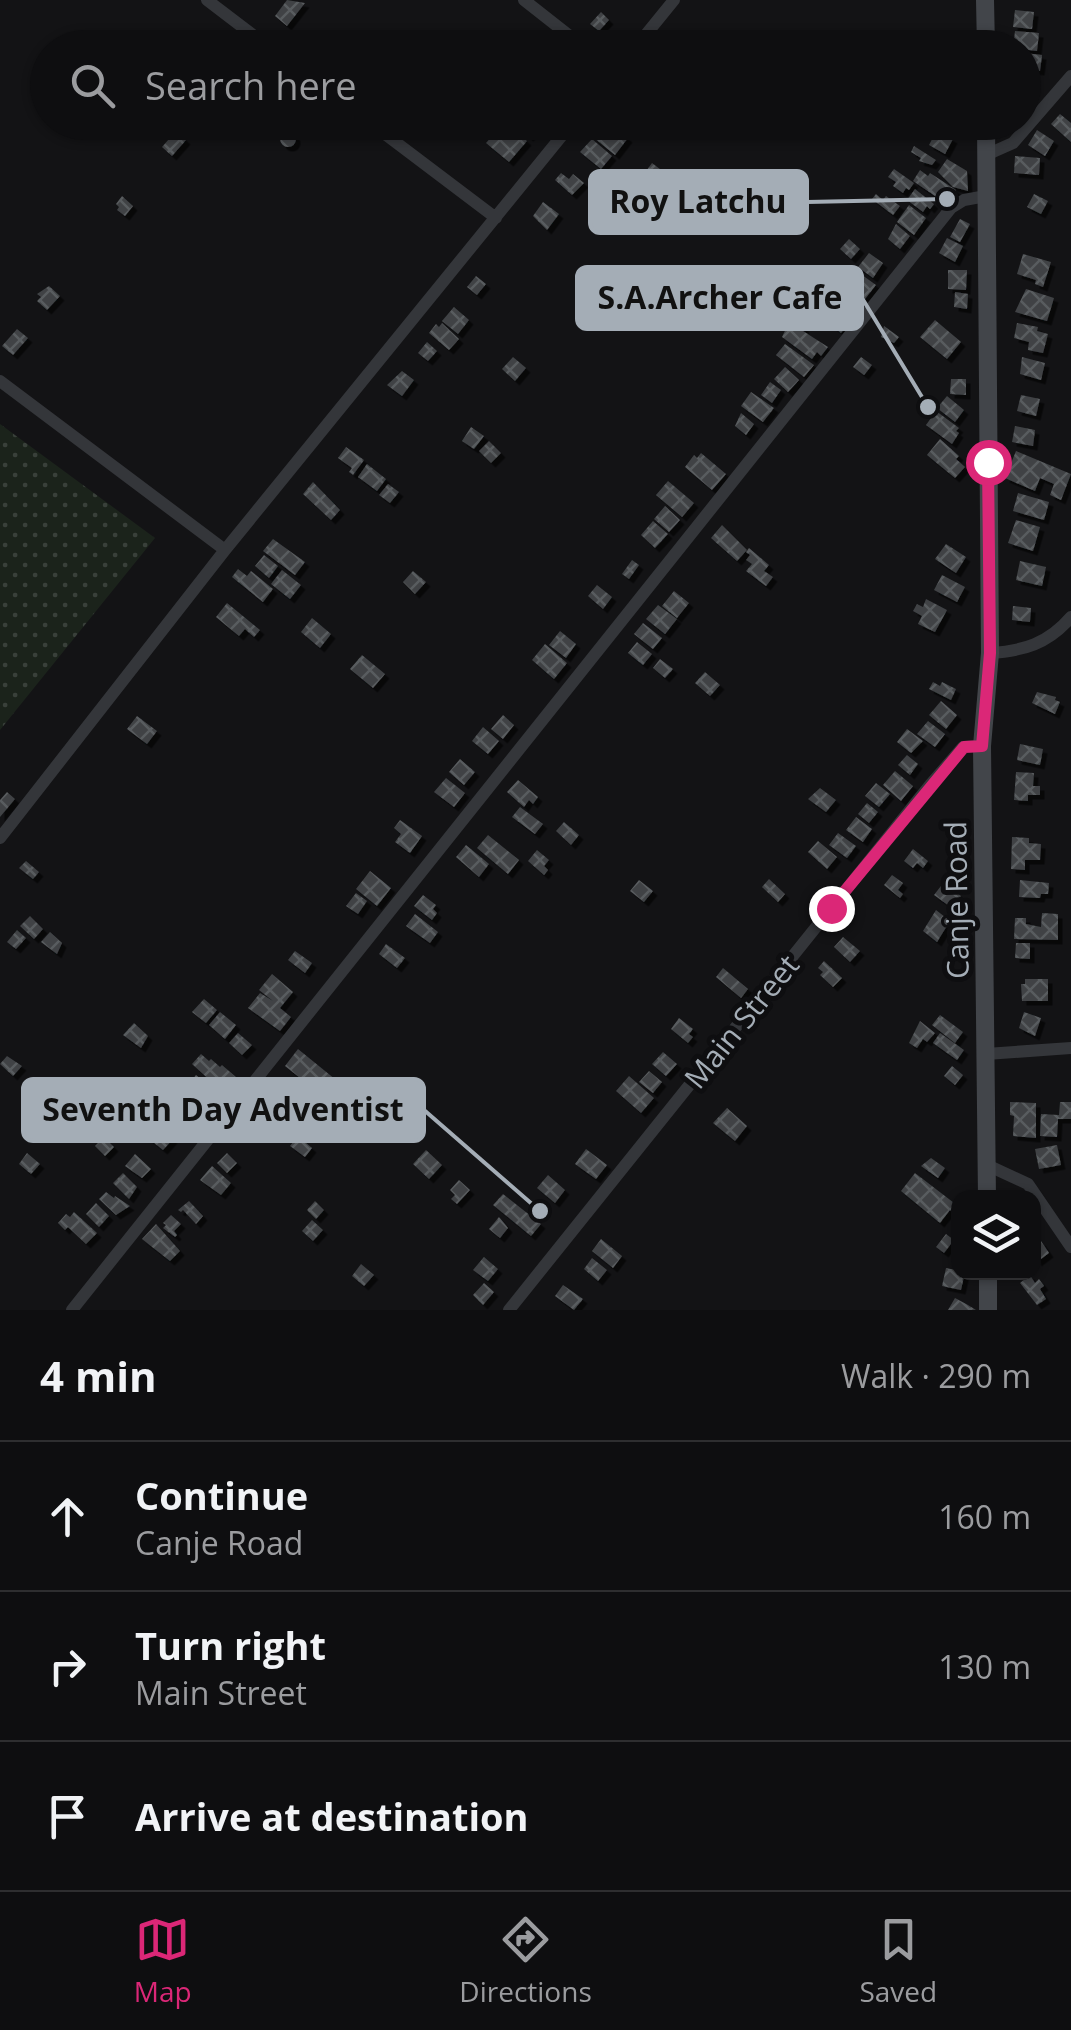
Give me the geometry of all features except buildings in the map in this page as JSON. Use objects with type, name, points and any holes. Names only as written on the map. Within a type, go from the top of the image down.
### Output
[{"type":"street","points":[[207,0],[246,30]]},
{"type":"street","points":[[524,0],[562,30]]},
{"type":"street","points":[[649,30],[674,0]]},
{"type":"street","points":[[985,0],[986,30]]},
{"type":"street","points":[[1041,111],[1071,76]]},
{"type":"street","points":[[394,140],[496,218]]},
{"type":"street","points":[[0,838],[225,550],[559,140]]},
{"type":"street","name":"Canje Road","points":[[986,140],[990,653],[982,746],[987,1190]]},
{"type":"street","points":[[986,155],[1016,140]]},
{"type":"street","points":[[72,1310],[951,208],[964,200],[986,196]]},
{"type":"street","points":[[0,381],[225,550]]},
{"type":"street","points":[[990,653],[1019,652],[1042,643],[1071,617]]},
{"type":"street","name":"Main Street","points":[[509,1310],[930,785],[964,747],[982,746]]},
{"type":"street","points":[[986,1054],[1071,1048]]},
{"type":"street","points":[[987,1164],[1028,1184],[1071,1247]]},
{"type":"street","points":[[988,1280],[988,1310]]},
{"type":"shaded area","points":[[0,424],[155,538],[0,730]]},
{"type":"place","name":"Roy Latchu","points":[[947,199]]},
{"type":"place","name":"S.A.Archer Cafe","points":[[928,407]]},
{"type":"place","name":"Seventh Day Adventist","points":[[540,1211]]},
{"type":"route","points":[[831,908],[964,747],[982,746],[990,653],[988,462]]}]
